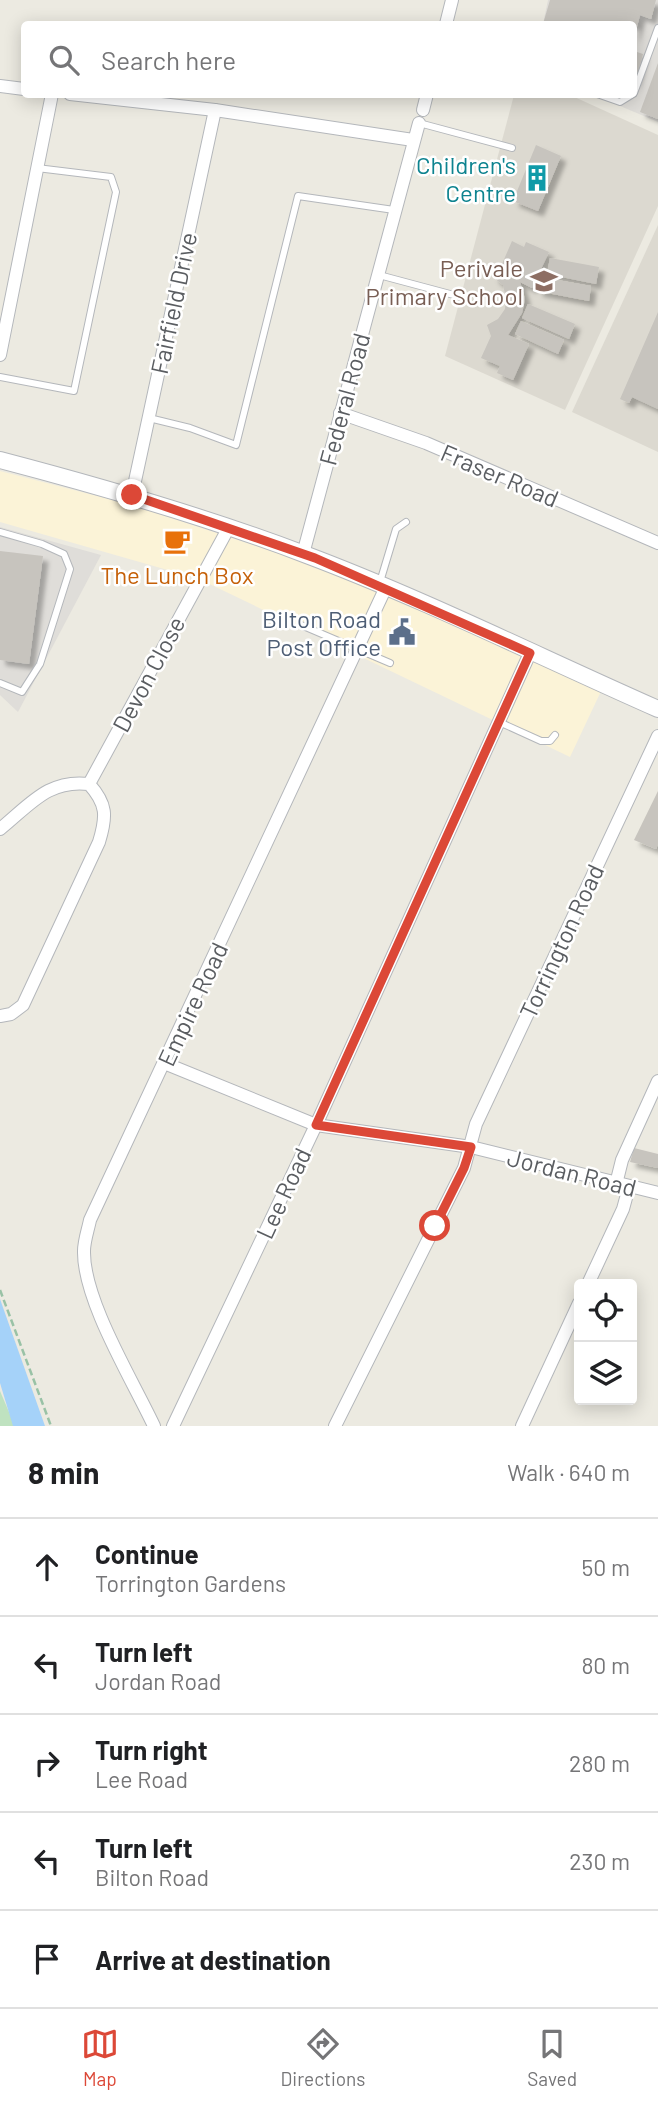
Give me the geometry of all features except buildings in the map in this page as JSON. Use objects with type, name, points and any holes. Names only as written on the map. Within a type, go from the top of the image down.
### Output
[{"type":"street","points":[[447,21],[452,0]]},
{"type":"street","points":[[0,86],[21,89]]},
{"type":"street","points":[[0,355],[51,98]]},
{"type":"street","points":[[106,98],[215,110],[413,140]]},
{"type":"street","name":"Federal Road","points":[[303,554],[426,98]]},
{"type":"street","name":"Fairfield Drive","points":[[132,495],[215,110]]},
{"type":"street","name":"Fraser Road","points":[[340,413],[426,443],[658,542]]},
{"type":"street","points":[[0,460],[132,495],[303,554],[383,586],[658,709]]},
{"type":"street","name":"Devon Close","points":[[89,784],[229,527]]},
{"type":"street","name":"Empire Road","points":[[155,1426],[98,1308],[87,1277],[84,1251],[90,1220],[357,650],[383,586]]},
{"type":"street","name":"Lee Road","points":[[173,1426],[316,1125],[530,653]]},
{"type":"street","name":"Torrington Road","points":[[335,1426],[464,1168],[482,1111],[658,736]]},
{"type":"street","points":[[0,829],[54,786],[71,782],[89,784],[102,799],[107,817],[99,842],[23,1005],[11,1014],[0,1016]]},
{"type":"street","name":"Jordan Road","points":[[164,1063],[316,1125],[471,1147],[658,1193]]},
{"type":"street","points":[[590,1279],[623,1209],[622,1160],[658,1081]]},
{"type":"street","points":[[522,1426],[574,1314]]},
{"type":"lane","points":[[637,83],[658,28]]},
{"type":"lane","points":[[608,98],[620,102],[626,98]]},
{"type":"lane","points":[[421,117],[512,148]]},
{"type":"lane","points":[[0,377],[74,391],[116,191],[111,177],[37,168]]},
{"type":"lane","points":[[149,418],[190,428],[236,445],[298,197],[394,210]]},
{"type":"lane","points":[[377,274],[465,298]]},
{"type":"lane","points":[[383,586],[396,529],[406,522]]},
{"type":"lane","points":[[0,532],[64,554],[70,569],[40,664],[22,692],[0,683]]},
{"type":"lane","points":[[301,625],[390,663]]},
{"type":"lane","points":[[499,722],[541,741],[550,741],[555,734]]},
{"type":"path","points":[[0,1290],[51,1426]]},
{"type":"shaded area","points":[[548,0],[658,0],[658,122],[601,98],[637,98],[637,21],[544,21]]},
{"type":"shaded area","name":"Perivale Primary School","points":[[513,98],[577,98],[658,135],[658,206],[565,410],[445,356]]},
{"type":"shaded area","points":[[658,225],[658,452],[572,412]]},
{"type":"shaded area","points":[[0,471],[132,505],[280,554],[390,594],[603,687],[570,757],[199,579],[0,522]]},
{"type":"shaded area","points":[[0,527],[101,555],[18,712],[0,695]]},
{"type":"green space","points":[[0,1391],[15,1426],[0,1426]]},
{"type":"water","points":[[0,1299],[45,1426],[13,1426],[0,1383]]},
{"type":"place","name":"Children's Centre","points":[[537,178]]},
{"type":"place","name":"Perivale Primary School","points":[[544,281]]},
{"type":"place","name":"The Lunch Box","points":[[177,541]]},
{"type":"place","name":"Bilton Road Post Office","points":[[402,632]]},
{"type":"route","points":[[132,495],[315,558],[380,584],[530,653],[316,1125],[471,1147],[464,1168],[435,1226]]}]
